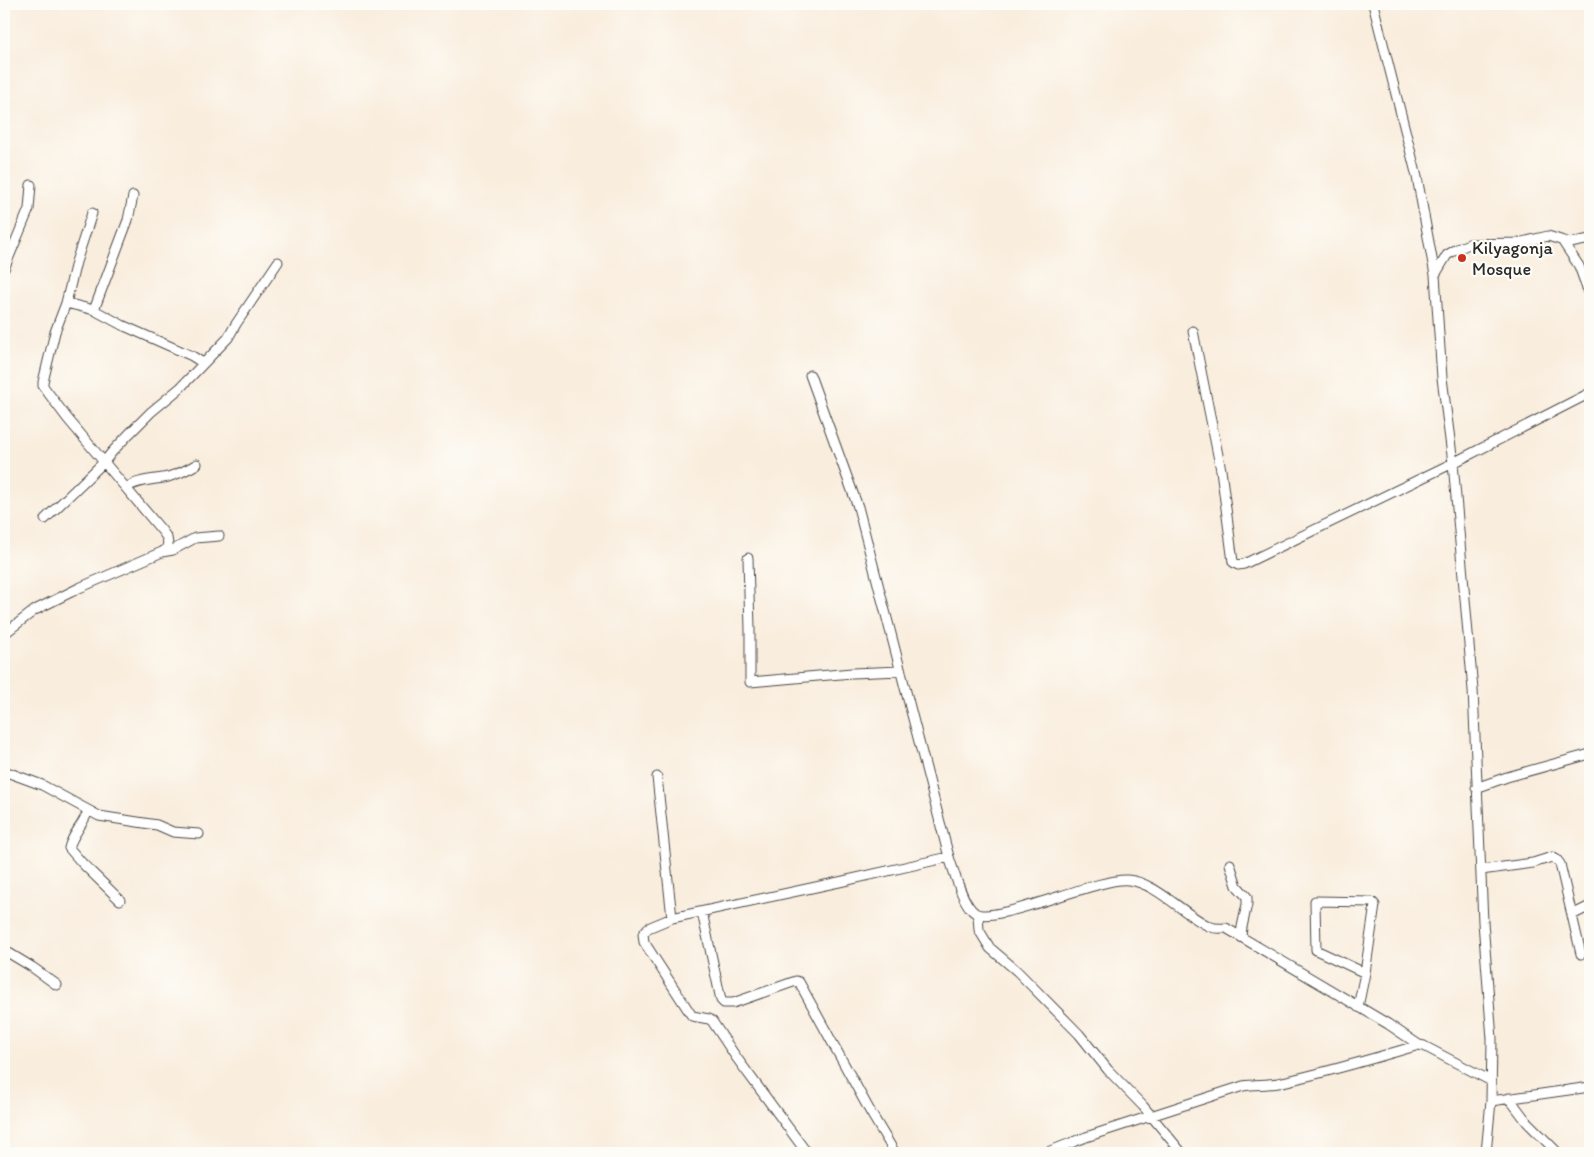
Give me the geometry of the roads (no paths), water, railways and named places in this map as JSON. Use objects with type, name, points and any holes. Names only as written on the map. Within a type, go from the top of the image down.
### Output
[{"type":"street","points":[[1373,4],[1417,177],[1436,275],[1442,378],[1453,463],[1473,690],[1482,922],[1492,1039],[1491,1101],[1486,1153]]},
{"type":"street","points":[[4,269],[29,209],[31,184]]},
{"type":"street","points":[[94,310],[128,220],[133,196]]},
{"type":"street","points":[[92,213],[76,262],[66,303],[55,332],[43,376],[43,386],[67,418],[163,532],[168,544],[162,552]]},
{"type":"street","points":[[1436,275],[1447,256],[1469,244],[1518,244],[1548,236],[1562,242],[1578,242],[1590,239]]},
{"type":"street","points":[[1562,242],[1579,266],[1590,296]]},
{"type":"street","points":[[45,519],[104,462],[128,434],[180,388],[228,338],[278,262]]},
{"type":"street","points":[[66,303],[94,310],[122,325],[186,353],[203,363]]},
{"type":"street","points":[[1193,331],[1221,470],[1233,562],[1238,565],[1244,564],[1453,463],[1590,394]]},
{"type":"street","points":[[810,375],[858,507],[950,857],[958,884],[969,907],[978,915],[986,916],[1003,913],[1107,882],[1128,880],[1145,885],[1212,927],[1226,928],[1388,1024],[1419,1045],[1491,1081]]},
{"type":"street","points":[[126,488],[138,482],[168,477],[183,472],[196,464]]},
{"type":"street","points":[[4,634],[36,610],[79,588],[162,552],[173,550],[195,538],[218,536]]},
{"type":"street","points":[[748,558],[750,682],[852,673],[901,671]]},
{"type":"street","points":[[1476,788],[1590,754]]},
{"type":"street","points":[[4,771],[42,785],[99,816],[157,825],[173,832],[199,834]]},
{"type":"street","points":[[657,777],[672,918]]},
{"type":"street","points":[[88,811],[85,821],[71,841],[69,848],[120,900]]},
{"type":"street","points":[[807,1153],[736,1057],[712,1021],[692,1016],[644,942],[643,934],[648,928],[672,918],[950,857]]},
{"type":"street","points":[[1481,870],[1532,863],[1552,857],[1557,860],[1560,864],[1581,954]]},
{"type":"street","points":[[1230,864],[1238,886],[1247,897],[1248,904],[1241,937]]},
{"type":"street","points":[[1358,1007],[1365,973],[1375,904],[1372,902],[1315,901],[1316,950],[1365,973]]},
{"type":"street","points":[[1572,915],[1590,906]]},
{"type":"street","points":[[702,912],[721,1000],[724,1003],[733,1003],[796,981],[799,982],[895,1153]]},
{"type":"street","points":[[978,915],[979,930],[990,948],[1017,971],[1080,1034],[1108,1070],[1182,1153]]},
{"type":"street","points":[[4,950],[57,985]]},
{"type":"street","points":[[1045,1153],[1086,1137],[1244,1086],[1272,1084],[1311,1076],[1419,1045]]},
{"type":"street","points":[[1491,1101],[1590,1087]]},
{"type":"street","points":[[1509,1098],[1527,1122],[1558,1153]]},
{"type":"place","name":"Kilyagonja Mosque","points":[[1462,258]]}]
